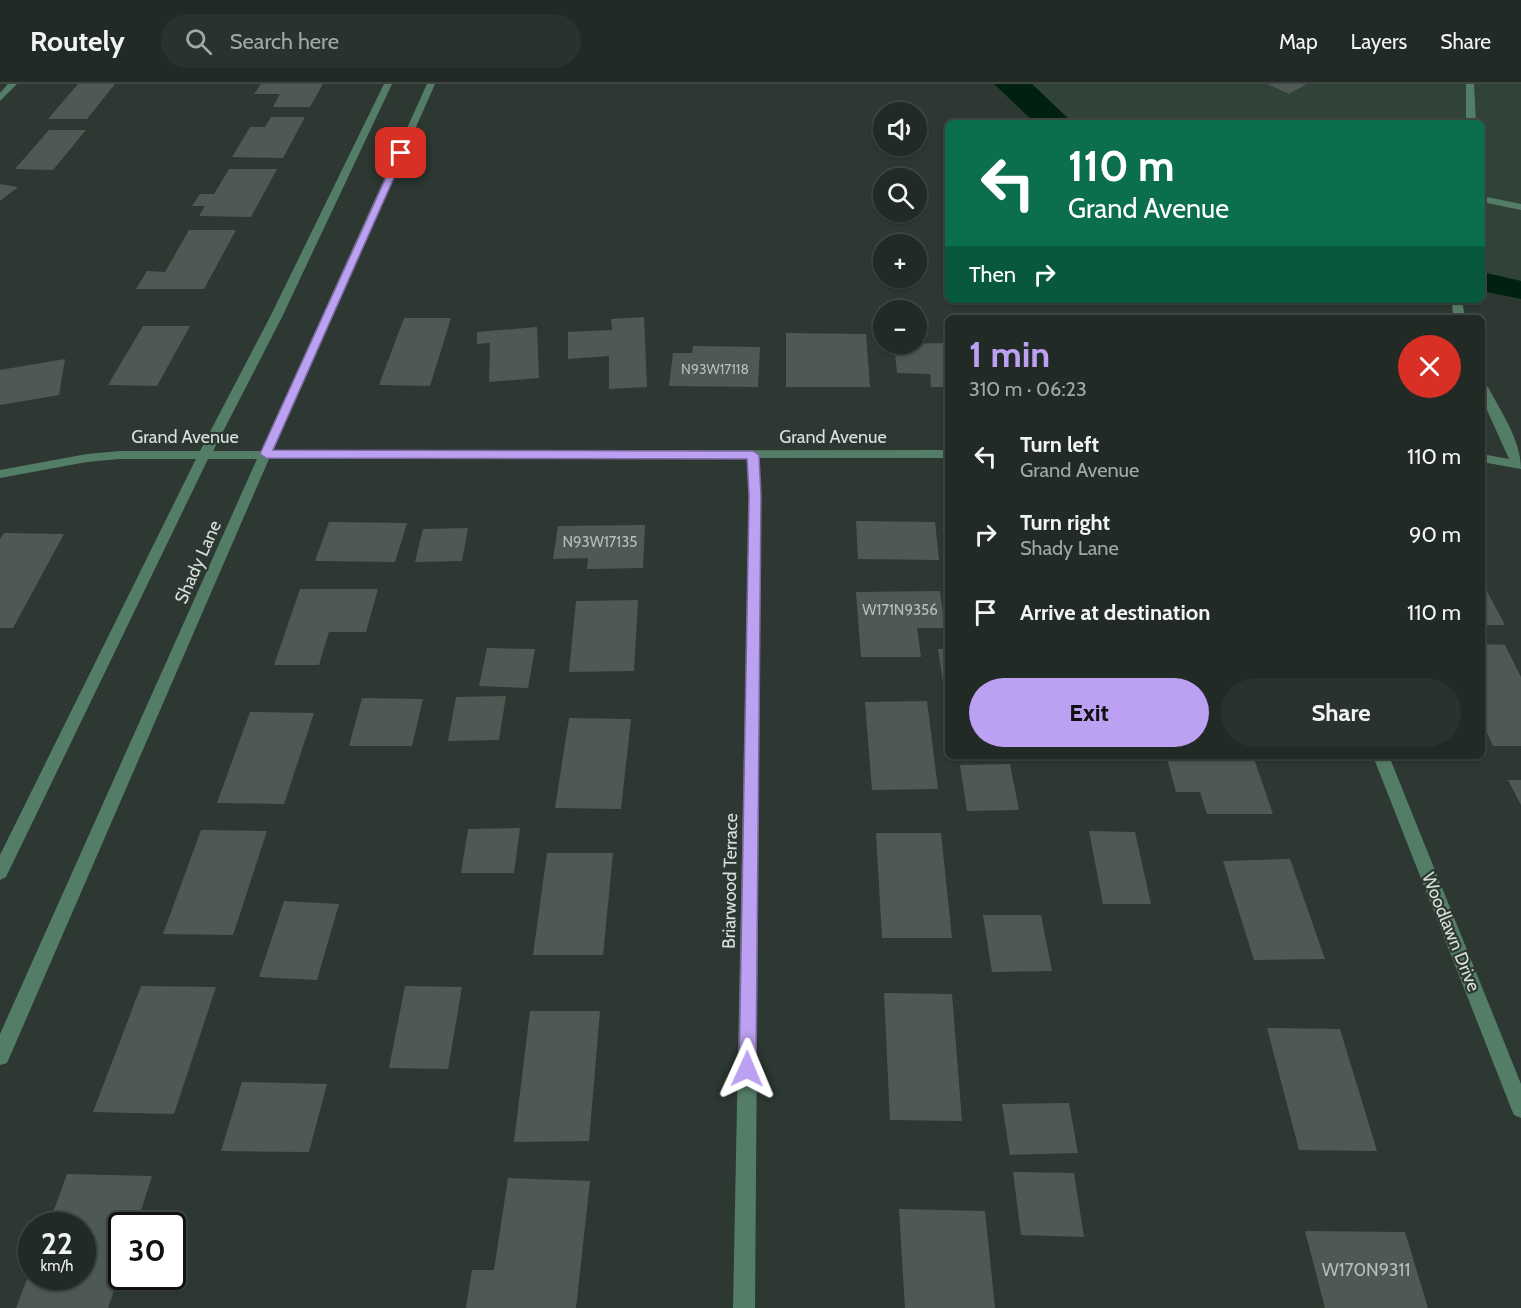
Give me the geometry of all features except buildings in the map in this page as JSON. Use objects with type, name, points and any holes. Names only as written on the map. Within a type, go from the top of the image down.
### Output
[{"type":"street","points":[[0,98],[14,84]]},
{"type":"street","points":[[0,872],[204,455],[276,317],[388,84]]},
{"type":"street","name":"Shady Lane","points":[[0,1056],[431,84]]},
{"type":"street","points":[[1470,84],[1471,120]]},
{"type":"street","points":[[1485,200],[1521,207]]},
{"type":"street","points":[[1485,393],[1519,464]]},
{"type":"street","name":"Grand Avenue","points":[[0,474],[87,458],[204,455],[945,454]]},
{"type":"street","name":"Briarwood Terrace","points":[[744,1308],[755,496],[753,455]]},
{"type":"street","points":[[1485,458],[1519,464]]},
{"type":"street","name":"Woodlawn Drive","points":[[1383,759],[1521,1108]]},
{"type":"shaded area","points":[[994,84],[1032,84],[1070,120],[1032,120]]},
{"type":"shaded area","points":[[1032,84],[1521,84],[1521,281],[1485,273],[1485,120],[1070,120]]},
{"type":"shaded area","points":[[1485,273],[1521,281],[1521,299],[1485,292]]},
{"type":"route","points":[[401,153],[266,454],[753,455],[755,496],[747,1069]]}]
